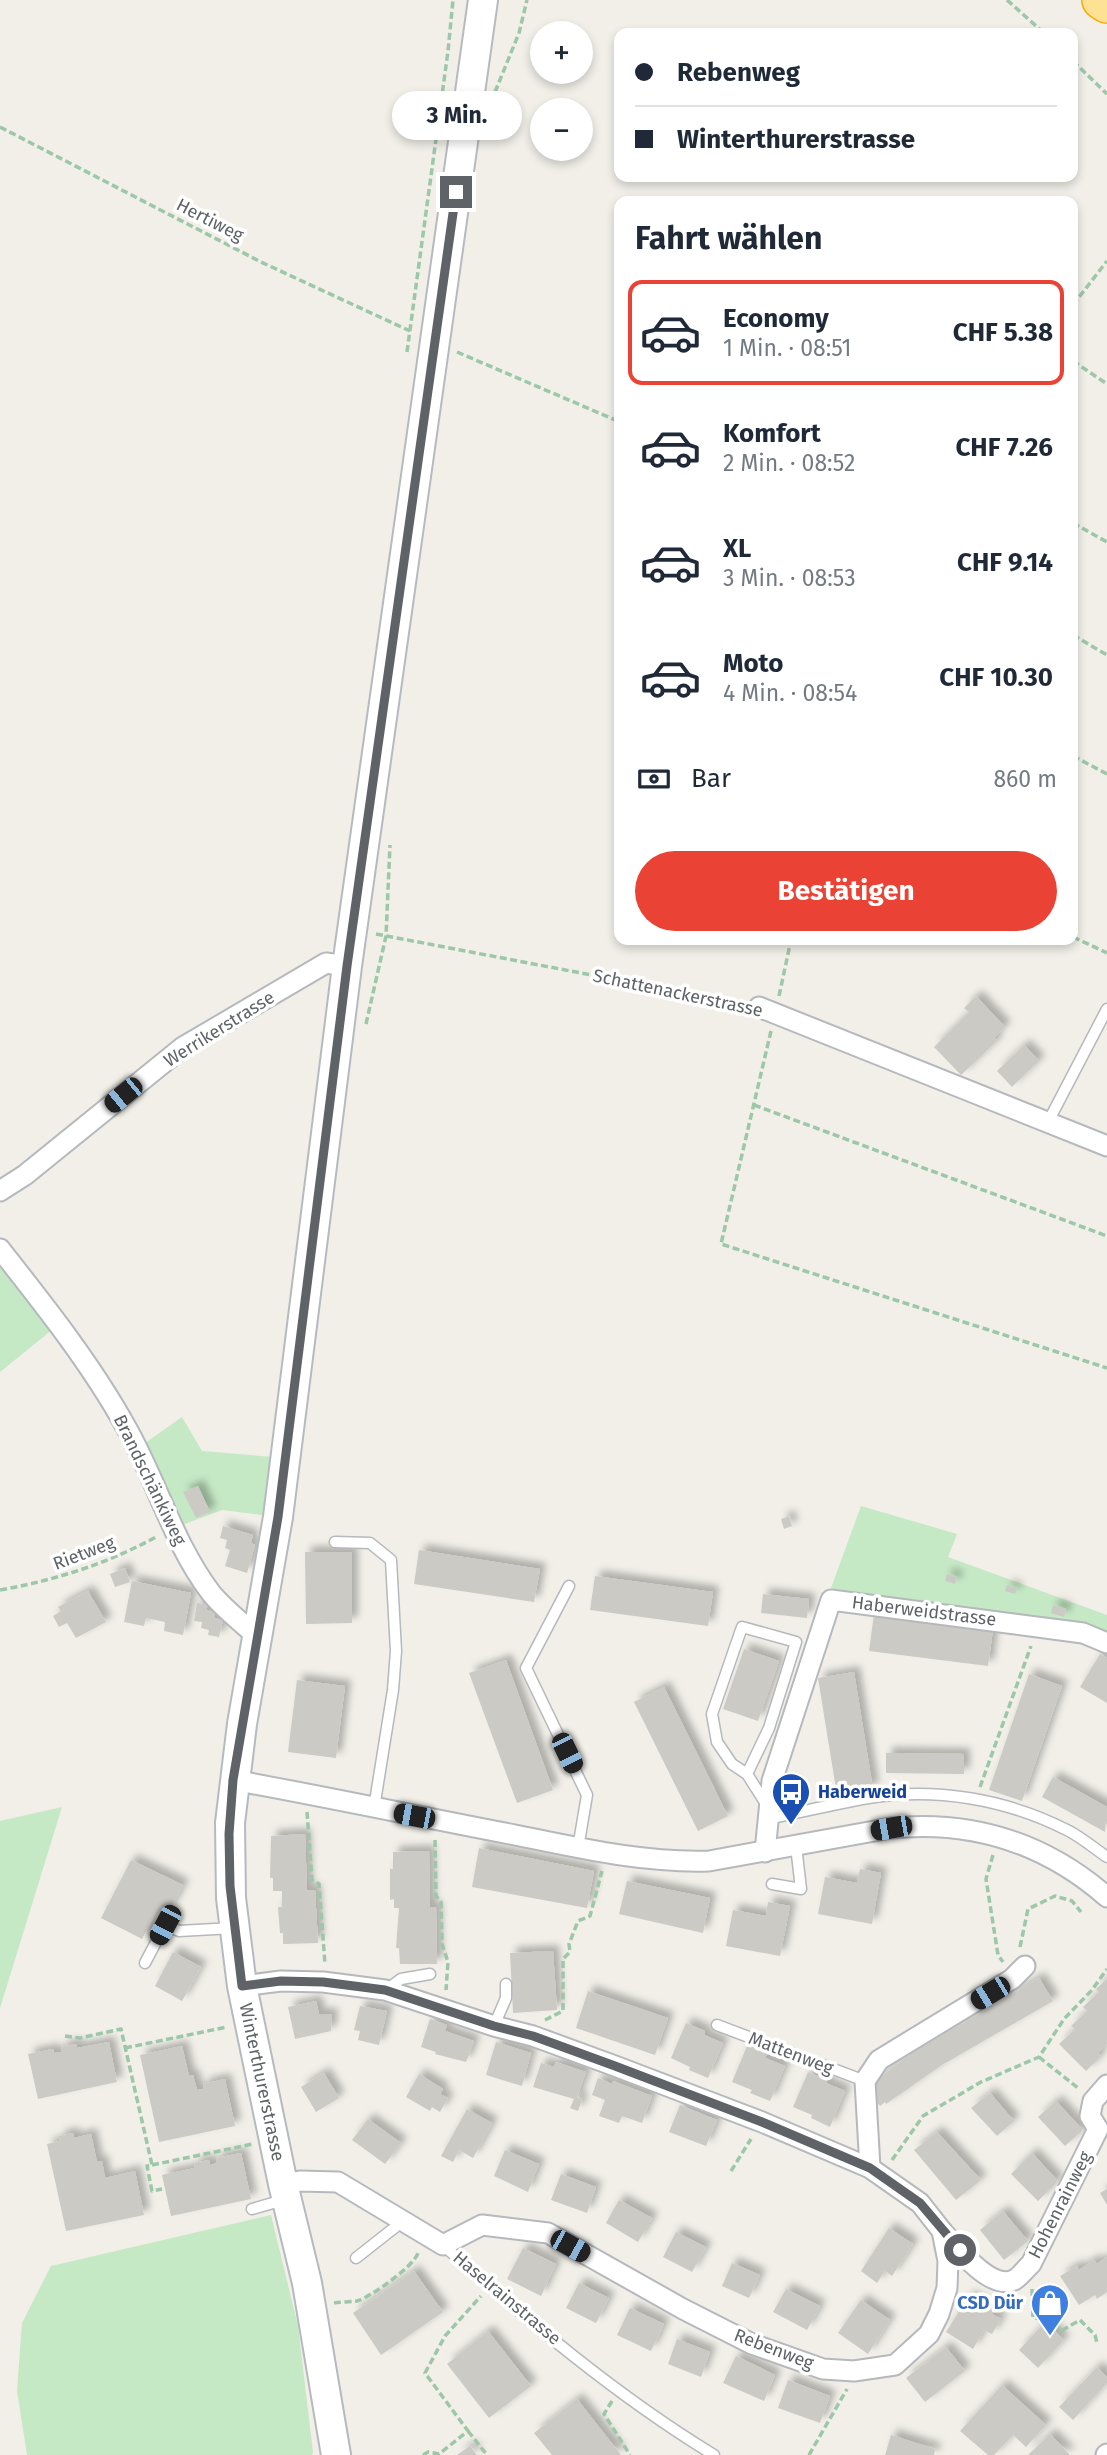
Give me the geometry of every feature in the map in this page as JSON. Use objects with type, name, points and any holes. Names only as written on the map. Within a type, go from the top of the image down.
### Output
[{"type":"main road","name":"Winterthurerstrasse","points":[[336,2455],[307,2283],[249,2022],[233,1928],[229,1847],[233,1780],[278,1517],[347,966],[483,0]]},
{"type":"street","name":"Werrikerstrasse","points":[[0,1191],[25,1175],[183,1047],[326,963],[347,966]]},
{"type":"street","name":"Schattenackerstrasse","points":[[767,1010],[1107,1146]]},
{"type":"street","name":"Brandschänkiweg","points":[[0,1249],[108,1396],[138,1448],[193,1566],[214,1596],[258,1637]]},
{"type":"street","name":"Haberweidstrasse","points":[[765,1852],[772,1781],[831,1600],[1034,1625],[1083,1633],[1107,1643]]},
{"type":"street","points":[[233,1780],[578,1848],[681,1862],[709,1861],[765,1852],[891,1828],[950,1826],[999,1836],[1034,1849],[1107,1897]]},
{"type":"street","points":[[875,2172],[865,2081],[878,2060],[1019,1973]]},
{"type":"street","name":"Rebenweg","points":[[242,1986],[281,1981],[323,1982],[385,1990],[533,2036],[762,2122],[875,2172],[920,2203],[942,2231],[948,2261],[947,2288],[939,2315],[929,2334],[895,2364],[854,2371],[823,2368],[752,2344],[683,2309],[548,2233],[482,2225],[443,2245]]},
{"type":"street","points":[[1093,2101],[1107,2085]]},
{"type":"street","name":"Hohenrainweg","points":[[942,2231],[978,2269],[998,2281],[1014,2280],[1031,2264],[1098,2129],[1090,2116],[1093,2101]]},
{"type":"street","name":"Haselrainstrasse","points":[[285,2192],[300,2181],[338,2182],[443,2245]]},
{"type":"lane","points":[[1048,1122],[1107,1009]]},
{"type":"lane","points":[[335,1542],[370,1543],[391,1560],[396,1651],[393,1690],[374,1808]]},
{"type":"lane","points":[[569,1586],[526,1668],[587,1795],[578,1848]]},
{"type":"lane","points":[[747,1774],[769,1728],[796,1642],[741,1627],[712,1714],[717,1742],[732,1764],[747,1774],[768,1814],[868,1798],[928,1793],[1009,1807],[1067,1830],[1107,1857]]},
{"type":"lane","points":[[772,1884],[801,1889],[796,1846]]},
{"type":"lane","points":[[145,1963],[165,1925],[178,1931],[233,1928]]},
{"type":"lane","points":[[385,1990],[401,1979],[430,1974]]},
{"type":"lane","points":[[494,2026],[506,1998],[506,1984]]},
{"type":"lane","name":"Mattenweg","points":[[717,2025],[865,2081]]},
{"type":"lane","points":[[252,2209],[285,2192]]},
{"type":"lane","points":[[356,2258],[403,2221]]},
{"type":"lane","name":"Haselrainstrasse","points":[[443,2245],[490,2287],[619,2391],[665,2425],[714,2455]]},
{"type":"path","points":[[492,100],[519,33],[527,0]]},
{"type":"path","points":[[1007,0],[1038,28]]},
{"type":"path","points":[[1078,66],[1107,94]]},
{"type":"path","name":"Hertiweg","points":[[0,127],[261,262],[410,331]]},
{"type":"path","points":[[1078,299],[1107,261]]},
{"type":"path","points":[[457,352],[614,419]]},
{"type":"path","points":[[1078,364],[1107,384]]},
{"type":"path","points":[[1078,526],[1107,542]]},
{"type":"path","points":[[1078,638],[1107,655]]},
{"type":"path","points":[[1078,759],[1107,774]]},
{"type":"path","name":"Schattenackerstrasse","points":[[352,930],[767,1010]]},
{"type":"path","points":[[1078,939],[1107,953]]},
{"type":"path","points":[[789,945],[767,1010],[754,1105],[721,1244],[1107,1368]]},
{"type":"path","points":[[754,1105],[1107,1236]]},
{"type":"path","name":"Rietweg","points":[[0,1590],[45,1582],[75,1572],[113,1558],[174,1528]]},
{"type":"path","points":[[975,1799],[1030,1654],[1034,1625]]},
{"type":"path","points":[[307,1808],[312,1880],[319,1884],[326,1957],[323,1982]]},
{"type":"path","points":[[434,1820],[436,1896],[441,1902],[442,1944],[448,1962],[448,1982],[441,2008]]},
{"type":"path","points":[[999,1836],[986,1879],[998,1955],[1019,1973]]},
{"type":"path","points":[[533,2036],[535,2025],[563,2011],[564,1959],[570,1952],[569,1944],[578,1921],[590,1916],[608,1853]]},
{"type":"path","points":[[1019,1973],[1020,1946],[1028,1909],[1055,1896],[1072,1901],[1081,1912]]},
{"type":"path","points":[[875,2172],[923,2116],[981,2082],[1039,2057],[1064,2019],[1092,1990],[1107,1969]]},
{"type":"path","points":[[125,2048],[249,2022]]},
{"type":"path","points":[[65,2036],[80,2038],[121,2029],[152,2165]]},
{"type":"path","points":[[1039,2057],[1093,2101]]},
{"type":"path","points":[[731,2171],[762,2122]]},
{"type":"path","points":[[162,2189],[152,2191],[147,2166],[274,2140]]},
{"type":"path","points":[[334,2303],[359,2301],[402,2273],[416,2259]]},
{"type":"path","points":[[1031,2264],[1033,2319],[1049,2319],[1061,2331],[1080,2320],[1095,2335],[1097,2343]]},
{"type":"path","points":[[487,2455],[425,2372],[445,2336],[490,2287]]},
{"type":"path","points":[[809,2455],[847,2389],[854,2371]]},
{"type":"path","points":[[619,2391],[604,2414],[630,2455]]},
{"type":"path","points":[[423,2455],[428,2452],[439,2454],[468,2431]]},
{"type":"green space","points":[[0,1249],[58,1325],[0,1372]]},
{"type":"green space","points":[[182,1417],[202,1451],[284,1458],[278,1517],[222,1510],[174,1528],[138,1448]]},
{"type":"green space","points":[[861,1506],[957,1534],[948,1557],[1107,1615],[1107,1635],[930,1612],[831,1588]]},
{"type":"green space","points":[[62,1807],[0,2008],[0,1821]]},
{"type":"green space","points":[[271,2215],[298,2326],[312,2455],[27,2455],[17,2391],[22,2323],[51,2266]]},
{"type":"building","points":[[976,996],[1005,1027],[994,1038],[997,1041],[961,1075],[934,1047],[969,1012],[964,1008]]},
{"type":"building","points":[[1024,1045],[1039,1061],[1012,1087],[997,1071]]},
{"type":"building","points":[[198,1486],[210,1512],[196,1518],[183,1492]]},
{"type":"building","points":[[789,1516],[792,1526],[784,1529],[781,1519]]},
{"type":"building","points":[[223,1526],[253,1535],[251,1543],[255,1545],[247,1573],[225,1566],[230,1550],[225,1548],[227,1540],[220,1538]]},
{"type":"building","points":[[419,1550],[540,1569],[534,1602],[414,1584]]},
{"type":"building","points":[[305,1552],[352,1552],[352,1623],[306,1624]]},
{"type":"building","points":[[125,1568],[130,1582],[115,1587],[110,1574]]},
{"type":"building","points":[[947,1574],[957,1577],[955,1584],[945,1581]]},
{"type":"building","points":[[595,1576],[713,1592],[708,1626],[590,1610]]},
{"type":"building","points":[[132,1581],[191,1593],[183,1635],[164,1631],[165,1622],[146,1618],[144,1626],[124,1622]]},
{"type":"building","points":[[1007,1585],[1017,1588],[1015,1594],[1005,1591]]},
{"type":"building","points":[[88,1591],[106,1622],[76,1638],[67,1623],[59,1627],[53,1616],[61,1611],[58,1607]]},
{"type":"building","points":[[763,1594],[809,1599],[807,1618],[761,1613]]},
{"type":"building","points":[[197,1603],[208,1605],[206,1610],[215,1612],[214,1618],[223,1620],[219,1637],[208,1635],[209,1630],[201,1628],[202,1622],[194,1621]]},
{"type":"building","points":[[1053,1605],[1066,1609],[1064,1617],[1051,1613]]},
{"type":"building","points":[[874,1614],[993,1629],[988,1666],[869,1651]]},
{"type":"building","points":[[744,1649],[779,1661],[758,1721],[723,1709]]},
{"type":"building","points":[[1100,1654],[1107,1658],[1107,1703],[1080,1687]]},
{"type":"building","points":[[506,1660],[553,1790],[517,1803],[469,1673]]},
{"type":"building","points":[[854,1672],[873,1789],[837,1795],[818,1678]]},
{"type":"building","points":[[1029,1674],[1062,1686],[1022,1801],[989,1790]]},
{"type":"building","points":[[297,1680],[345,1686],[336,1758],[288,1752]]},
{"type":"building","points":[[664,1687],[728,1816],[698,1831],[634,1702]]},
{"type":"building","points":[[886,1753],[964,1754],[964,1774],[886,1773]]},
{"type":"building","points":[[1053,1777],[1107,1807],[1105,1832],[1042,1797]]},
{"type":"building","points":[[305,1834],[307,1890],[315,1890],[318,1943],[283,1944],[278,1907],[282,1907],[282,1891],[273,1891],[273,1878],[270,1878],[271,1836]]},
{"type":"building","points":[[479,1848],[594,1871],[587,1908],[472,1887]]},
{"type":"building","points":[[429,1851],[430,1907],[436,1907],[437,1964],[400,1964],[399,1948],[396,1948],[399,1908],[394,1908],[394,1899],[390,1900],[393,1852]]},
{"type":"building","points":[[131,1860],[183,1885],[169,1911],[159,1906],[142,1939],[101,1918]]},
{"type":"building","points":[[860,1869],[881,1873],[872,1924],[818,1914],[825,1877],[857,1883]]},
{"type":"building","points":[[627,1881],[710,1898],[703,1933],[619,1914]]},
{"type":"building","points":[[768,1902],[790,1906],[780,1956],[726,1946],[733,1910],[766,1916]]},
{"type":"building","points":[[553,1951],[557,2010],[513,2013],[510,1953]]},
{"type":"building","points":[[173,1952],[201,1967],[182,2001],[155,1986]]},
{"type":"building","points":[[1039,1978],[1053,2001],[942,2065],[886,2104],[885,2102],[880,2106],[871,2094],[875,2090],[871,2084],[909,2055]]},
{"type":"building","points":[[1107,1979],[1107,2044],[1098,2053],[1101,2056],[1086,2071],[1059,2044],[1075,2029],[1071,2026],[1087,2011],[1083,2007],[1099,1992],[1096,1989]]},
{"type":"building","points":[[588,1991],[668,2018],[655,2055],[576,2028]]},
{"type":"building","points":[[316,2001],[319,2014],[332,2014],[331,2031],[295,2039],[288,2007]]},
{"type":"building","points":[[360,2006],[387,2011],[379,2045],[358,2040],[360,2031],[354,2030]]},
{"type":"building","points":[[430,2019],[447,2025],[445,2031],[474,2041],[466,2062],[435,2054],[436,2052],[421,2047]]},
{"type":"building","points":[[686,2023],[723,2043],[708,2078],[671,2058]]},
{"type":"building","points":[[109,2042],[117,2082],[38,2099],[28,2054],[53,2049],[54,2053],[62,2052],[61,2047],[76,2044],[77,2048]]},
{"type":"building","points":[[496,2042],[531,2053],[522,2086],[486,2075]]},
{"type":"building","points":[[182,2046],[189,2076],[193,2075],[197,2090],[204,2089],[203,2084],[225,2079],[235,2126],[159,2142],[140,2055]]},
{"type":"building","points":[[747,2046],[767,2054],[765,2058],[785,2066],[770,2101],[732,2082]]},
{"type":"building","points":[[556,2062],[586,2072],[577,2097],[582,2099],[578,2111],[570,2108],[574,2099],[533,2087],[541,2063],[554,2067]]},
{"type":"building","points":[[808,2072],[845,2091],[830,2127],[793,2107]]},
{"type":"building","points":[[324,2073],[339,2098],[316,2112],[301,2087]]},
{"type":"building","points":[[419,2074],[443,2089],[440,2094],[448,2098],[440,2112],[432,2107],[430,2111],[406,2097]]},
{"type":"building","points":[[598,2078],[652,2096],[642,2123],[622,2116],[619,2123],[599,2116],[605,2100],[592,2095]]},
{"type":"building","points":[[990,2093],[1014,2121],[997,2136],[971,2108]]},
{"type":"building","points":[[1056,2101],[1083,2130],[1065,2146],[1038,2117]]},
{"type":"building","points":[[680,2105],[717,2120],[706,2146],[669,2132]]},
{"type":"building","points":[[467,2109],[492,2123],[473,2158],[459,2150],[453,2162],[441,2156]]},
{"type":"building","points":[[368,2119],[401,2143],[385,2164],[352,2140]]},
{"type":"building","points":[[937,2132],[981,2180],[956,2200],[914,2150]]},
{"type":"building","points":[[73,2133],[74,2138],[91,2134],[97,2162],[102,2161],[105,2178],[135,2171],[144,2215],[66,2231],[47,2144],[60,2141],[59,2136]]},
{"type":"building","points":[[505,2150],[539,2164],[528,2192],[494,2176]]},
{"type":"building","points":[[241,2153],[251,2199],[171,2216],[162,2175],[195,2168],[194,2163],[209,2160],[210,2165],[217,2163],[216,2158]]},
{"type":"building","points":[[1032,2153],[1058,2181],[1038,2201],[1011,2174]]},
{"type":"building","points":[[561,2174],[596,2187],[587,2213],[551,2200]]},
{"type":"building","points":[[1107,2189],[1107,2205],[1100,2193]]},
{"type":"building","points":[[619,2200],[652,2218],[638,2242],[606,2223]]},
{"type":"building","points":[[1003,2211],[1028,2241],[1004,2260],[980,2230]]},
{"type":"building","points":[[889,2228],[913,2244],[892,2276],[885,2271],[877,2283],[861,2271]]},
{"type":"building","points":[[676,2232],[706,2247],[692,2272],[663,2257]]},
{"type":"building","points":[[523,2248],[556,2264],[541,2296],[507,2279]]},
{"type":"building","points":[[1107,2257],[1107,2292],[1097,2299],[1095,2295],[1079,2305],[1060,2276],[1077,2266],[1079,2270],[1094,2260],[1097,2264]]},
{"type":"building","points":[[732,2263],[760,2275],[749,2298],[722,2286]]},
{"type":"building","points":[[414,2271],[443,2312],[381,2355],[353,2313]]},
{"type":"building","points":[[579,2283],[609,2298],[596,2323],[566,2308]]},
{"type":"building","points":[[786,2289],[820,2306],[807,2330],[773,2312]]},
{"type":"building","points":[[969,2296],[994,2311],[992,2314],[1001,2319],[992,2334],[984,2330],[973,2349],[946,2332]]},
{"type":"building","points":[[861,2300],[890,2320],[868,2354],[838,2333]]},
{"type":"building","points":[[630,2308],[664,2324],[651,2351],[617,2335]]},
{"type":"building","points":[[1045,2322],[1064,2340],[1038,2368],[1019,2350]]},
{"type":"building","points":[[488,2331],[531,2386],[489,2418],[447,2364]]},
{"type":"building","points":[[677,2339],[710,2352],[701,2377],[668,2364]]},
{"type":"building","points":[[946,2347],[965,2371],[925,2402],[906,2378]]},
{"type":"building","points":[[736,2356],[775,2375],[764,2401],[723,2383]]},
{"type":"building","points":[[1097,2367],[1107,2377],[1107,2383],[1073,2420],[1059,2407]]},
{"type":"building","points":[[788,2380],[830,2396],[820,2423],[778,2408]]},
{"type":"building","points":[[1002,2385],[1046,2425],[1026,2447],[1013,2435],[994,2455],[988,2455],[960,2431]]},
{"type":"building","points":[[577,2399],[621,2455],[552,2455],[534,2433]]},
{"type":"building","points":[[1050,2434],[1070,2455],[1028,2455]]},
{"type":"building","points":[[891,2435],[935,2449],[934,2455],[885,2455]]},
{"type":"building","points":[[470,2446],[477,2455],[457,2455]]},
{"type":"place","name":"Haberweid","points":[[791,1826]]},
{"type":"place","name":"CSD Dür","points":[[1050,2337]]},
{"type":"route","points":[[456,192],[347,966],[278,1517],[233,1780],[229,1834],[230,1886],[242,1986],[281,1981],[323,1982],[385,1990],[533,2036],[615,2066],[762,2122],[870,2168],[920,2203],[960,2250]]}]
